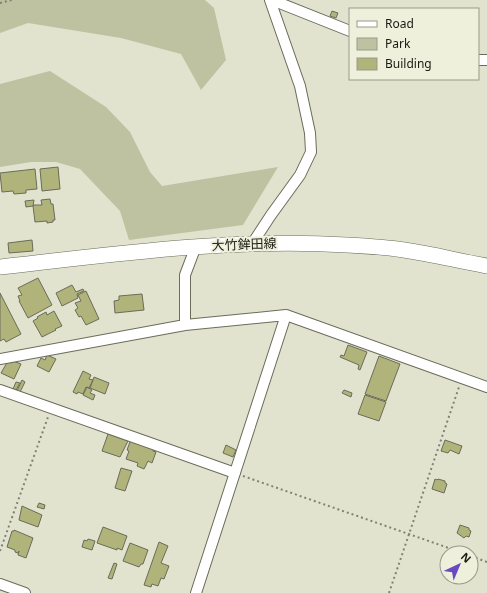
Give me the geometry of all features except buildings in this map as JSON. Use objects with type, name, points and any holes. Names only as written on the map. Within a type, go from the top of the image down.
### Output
[{"type":"main road","name":"大竹鉾田線","points":[[0,267],[196,246],[293,242],[404,250],[487,266]]},
{"type":"street","points":[[271,0],[349,31]]},
{"type":"street","points":[[252,244],[300,174],[311,152],[310,133],[300,86],[271,0]]},
{"type":"street","points":[[185,325],[185,275],[196,246]]},
{"type":"street","points":[[196,593],[286,315]]},
{"type":"street","points":[[0,359],[185,325],[286,315],[487,387]]},
{"type":"street","points":[[0,390],[234,473]]},
{"type":"street","points":[[0,584],[25,593]]},
{"type":"path","points":[[0,2],[12,0]]},
{"type":"path","points":[[389,593],[462,378]]},
{"type":"path","points":[[0,551],[52,408]]},
{"type":"path","points":[[234,473],[440,545]]},
{"type":"green space","points":[[0,0],[205,0],[214,8],[226,60],[201,90],[181,54],[121,38],[28,23],[0,33]]},
{"type":"green space","points":[[50,71],[106,107],[130,132],[150,172],[162,186],[278,167],[243,225],[129,240],[120,211],[80,169],[56,162],[31,162],[0,167],[0,84]]}]
